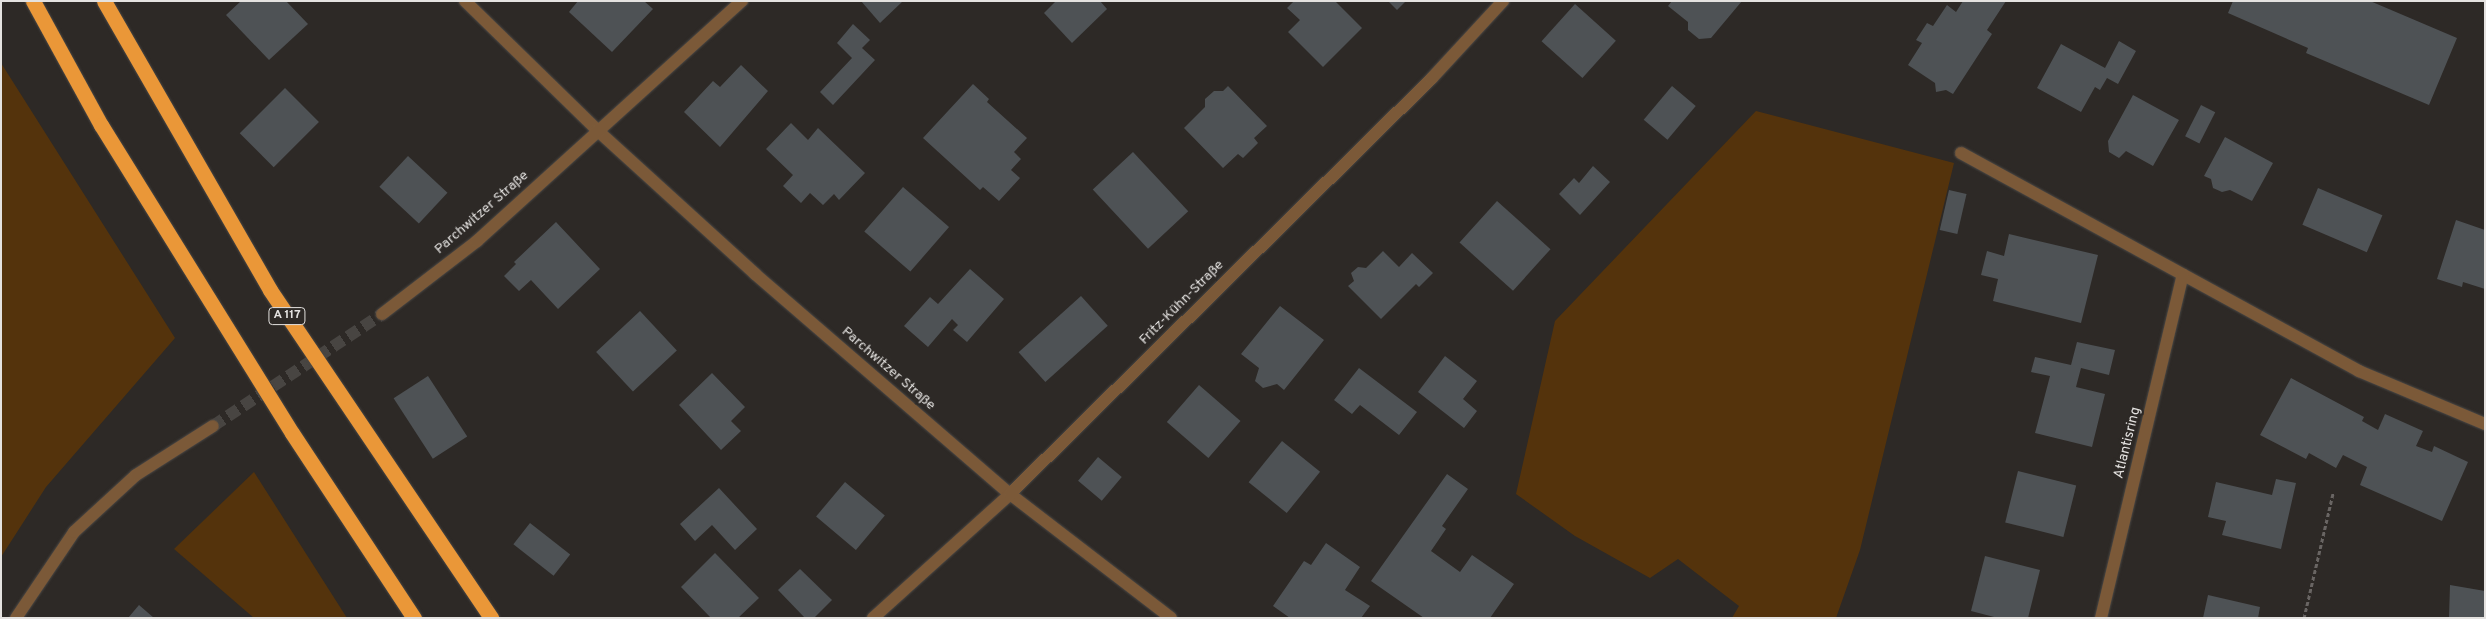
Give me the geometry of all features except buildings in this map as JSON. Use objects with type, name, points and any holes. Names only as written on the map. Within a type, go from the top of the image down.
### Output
[{"type":"highway","points":[[33,1],[101,125],[147,200],[292,434],[414,618]]},
{"type":"highway","name":"A 117","points":[[104,1],[270,290],[491,618]]},
{"type":"street","name":"Parchwitzer Straße","points":[[465,1],[597,130],[755,274],[1010,494],[1171,618]]},
{"type":"street","points":[[597,130],[742,1]]},
{"type":"street","name":"Fritz-Kühn-Straße","points":[[873,618],[1010,494],[1432,78],[1503,1]]},
{"type":"street","name":"Parchwitzer Straße","points":[[382,314],[477,241],[597,130]]},
{"type":"street","points":[[1961,153],[2359,371],[2485,424]]},
{"type":"street","name":"Atlantisring","points":[[2101,618],[2183,275]]},
{"type":"street","points":[[16,618],[74,532],[136,475],[212,426]]},
{"type":"path","points":[[2304,618],[2333,493]]},
{"type":"shaded area","points":[[1,63],[175,338],[46,487],[1,557]]},
{"type":"shaded area","points":[[1756,111],[1954,163],[1860,550],[1836,618],[1732,618],[1739,606],[1678,559],[1650,578],[1575,536],[1516,494],[1555,321]]},
{"type":"shaded area","points":[[254,472],[347,618],[254,618],[174,549]]},
{"type":"tunnel","points":[[213,426],[382,314]]}]
